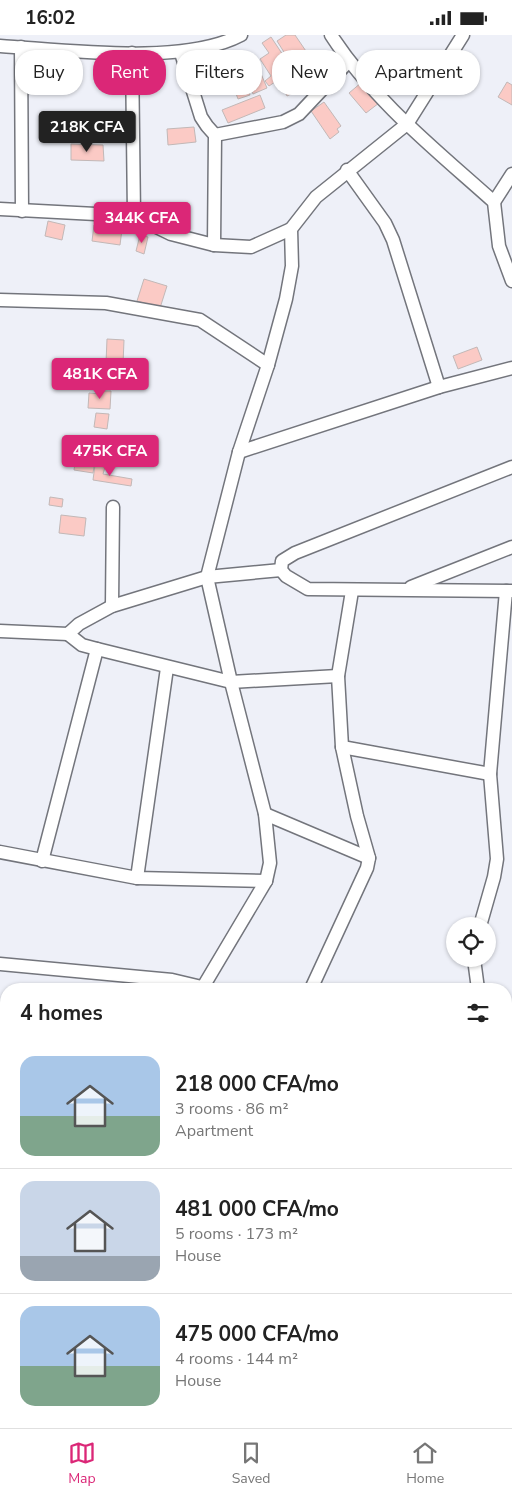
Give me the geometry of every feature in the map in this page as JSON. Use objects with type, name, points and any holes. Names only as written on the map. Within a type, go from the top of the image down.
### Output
[{"type":"street","points":[[194,50],[231,41],[241,35]]},
{"type":"street","points":[[331,35],[348,62],[407,124],[494,201]]},
{"type":"street","points":[[0,209],[134,216],[171,234],[214,245],[251,247],[291,229],[316,197],[347,170],[407,124],[463,35]]},
{"type":"street","points":[[0,46],[93,51]]},
{"type":"street","points":[[20,47],[22,211]]},
{"type":"street","points":[[195,95],[206,127],[216,135],[283,122],[299,114],[348,62]]},
{"type":"street","points":[[133,95],[134,216]]},
{"type":"street","points":[[214,245],[216,135]]},
{"type":"street","points":[[347,170],[385,223],[393,239],[439,387]]},
{"type":"street","points":[[512,174],[494,201],[499,246],[512,281]]},
{"type":"street","points":[[209,983],[266,881],[270,863],[266,814],[231,682],[206,577],[240,452],[268,365],[286,299],[292,266],[291,229]]},
{"type":"street","points":[[0,300],[106,303],[200,320],[268,365]]},
{"type":"street","points":[[240,452],[439,387],[512,368]]},
{"type":"street","points":[[483,917],[497,859],[490,774],[509,591],[407,589],[352,591],[308,589],[286,576],[281,570],[282,561],[295,553],[512,467]]},
{"type":"street","points":[[112,606],[114,507]]},
{"type":"street","points":[[407,589],[512,547]]},
{"type":"street","points":[[68,634],[79,624],[112,606],[206,577],[281,570]]},
{"type":"street","points":[[314,983],[367,868],[369,858],[356,816],[342,747],[338,676],[352,591]]},
{"type":"street","points":[[0,631],[68,634],[82,645],[167,668],[231,682],[338,676]]},
{"type":"street","points":[[42,861],[97,649]]},
{"type":"street","points":[[137,878],[167,668]]},
{"type":"street","points":[[342,747],[490,774]]},
{"type":"street","points":[[266,814],[369,858]]},
{"type":"street","points":[[0,852],[137,878],[266,881]]},
{"type":"street","points":[[0,964],[182,983]]},
{"type":"street","points":[[475,967],[477,983]]},
{"type":"building","points":[[286,35],[295,35],[305,50],[283,50],[277,41]]},
{"type":"building","points":[[271,37],[280,50],[272,50],[272,84],[269,86],[265,81],[271,76],[262,62],[262,58],[269,53],[262,43]]},
{"type":"building","points":[[262,76],[267,88],[262,90]]},
{"type":"building","points":[[507,82],[512,85],[512,105],[498,97]]},
{"type":"building","points":[[356,87],[356,95],[373,95],[379,103],[366,113],[349,93]]},
{"type":"building","points":[[236,95],[250,95],[238,99]]},
{"type":"building","points":[[260,95],[265,108],[228,123],[222,110]]},
{"type":"building","points":[[324,102],[341,126],[337,129],[339,132],[330,139],[311,111]]},
{"type":"building","points":[[194,127],[196,142],[168,145],[167,129]]},
{"type":"building","points":[[71,144],[103,145],[104,161],[71,160]]},
{"type":"building","points":[[48,221],[65,225],[62,240],[45,236]]},
{"type":"building","points":[[94,225],[122,229],[120,245],[92,241]]},
{"type":"building","points":[[140,235],[148,237],[144,254],[136,251]]},
{"type":"building","points":[[144,279],[167,286],[160,308],[137,301]]},
{"type":"building","points":[[107,339],[124,340],[123,364],[106,363]]},
{"type":"building","points":[[477,347],[482,360],[458,369],[453,356]]},
{"type":"building","points":[[101,391],[111,391],[110,409],[88,408],[89,393],[101,394]]},
{"type":"building","points":[[96,413],[109,414],[107,429],[94,427]]},
{"type":"building","points":[[77,451],[96,455],[93,473],[74,470]]},
{"type":"building","points":[[95,465],[105,467],[103,474],[132,479],[131,486],[93,480]]},
{"type":"building","points":[[50,497],[63,499],[62,507],[49,505]]},
{"type":"building","points":[[61,515],[86,518],[84,536],[59,533]]}]
